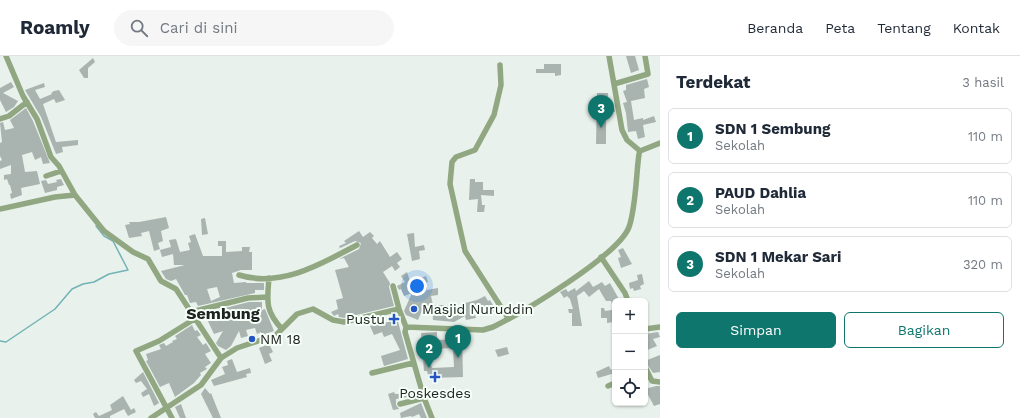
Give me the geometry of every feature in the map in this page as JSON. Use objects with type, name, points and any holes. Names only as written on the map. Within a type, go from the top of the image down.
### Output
[{"type":"street","points":[[6,56],[36,118],[50,157],[61,171],[75,196],[104,231],[129,249],[150,261],[161,282],[176,289],[221,358]]},
{"type":"street","points":[[609,56],[624,136],[640,151]]},
{"type":"street","points":[[614,84],[648,74],[645,56]]},
{"type":"street","points":[[500,65],[501,85],[494,115],[475,150],[456,157],[452,162],[450,184],[465,251],[508,318]]},
{"type":"street","points":[[0,119],[9,116],[27,102]]},
{"type":"street","points":[[406,327],[483,330],[508,318],[575,279],[623,236],[629,227],[638,154],[640,151],[660,143]]},
{"type":"street","points":[[46,176],[61,171]]},
{"type":"street","points":[[0,209],[55,197],[75,196]]},
{"type":"street","points":[[239,275],[270,278],[304,272],[357,245]]},
{"type":"street","points":[[601,257],[627,298]]},
{"type":"street","points":[[270,278],[267,297],[271,316],[282,329]]},
{"type":"street","points":[[393,286],[399,309],[406,327],[405,332],[413,363],[432,418]]},
{"type":"street","points":[[191,312],[248,298],[267,297]]},
{"type":"street","points":[[151,418],[201,385],[221,358],[237,348],[276,335],[297,314],[309,310],[317,310],[334,320],[344,322],[399,309]]},
{"type":"street","points":[[172,418],[136,351],[159,341],[196,318]]},
{"type":"street","points":[[648,329],[660,327]]},
{"type":"street","points":[[372,373],[413,363]]},
{"type":"street","points":[[648,376],[652,381],[660,382]]},
{"type":"street","points":[[608,386],[612,384]]},
{"type":"street","points":[[400,404],[424,398]]},
{"type":"building","points":[[626,56],[635,56],[639,70],[631,73]]},
{"type":"building","points":[[93,58],[95,62],[88,68],[88,78],[84,78],[79,70]]},
{"type":"building","points":[[544,64],[561,64],[561,75],[555,76],[555,73],[536,73],[536,69],[544,69]]},
{"type":"building","points":[[647,79],[649,87],[644,89],[645,98],[631,101],[634,120],[643,118],[643,120],[654,116],[656,122],[643,125],[645,137],[638,139],[636,131],[628,132],[626,113],[623,103],[627,102],[623,91],[626,90],[626,85]]},
{"type":"building","points":[[11,82],[14,87],[3,93],[18,101],[14,107],[6,112],[0,100],[0,88]]},
{"type":"building","points":[[44,83],[45,87],[35,90],[40,99],[52,94],[51,93],[54,91],[59,90],[65,100],[56,103],[54,99],[43,104],[56,142],[78,140],[78,145],[62,147],[63,152],[56,154],[41,117],[25,90]]},
{"type":"building","points":[[597,93],[608,93],[608,103],[613,103],[615,112],[606,112],[606,144],[596,144]]},
{"type":"building","points":[[26,108],[33,121],[50,163],[43,164],[41,157],[35,160],[32,152],[22,155],[25,172],[37,171],[40,184],[21,188],[22,195],[11,199],[10,194],[12,193],[10,185],[7,179],[4,180],[4,175],[11,174],[11,165],[0,169],[0,161],[2,160],[0,156],[0,143],[2,142],[0,123],[3,122],[5,130],[14,128],[10,120]]},
{"type":"building","points":[[61,179],[64,185],[57,187],[57,190],[45,193],[41,181],[46,180],[48,184],[57,182],[56,180]]},
{"type":"building","points":[[470,179],[475,179],[475,182],[483,182],[483,190],[494,190],[494,196],[481,195],[482,205],[485,205],[484,212],[477,212],[478,199],[469,200]]},
{"type":"building","points":[[166,217],[169,228],[161,231],[163,241],[158,243],[160,249],[154,251],[149,231],[141,233],[142,236],[129,238],[125,225],[130,224],[129,222],[139,222]]},
{"type":"building","points":[[205,218],[208,234],[202,235],[201,219]]},
{"type":"building","points":[[359,231],[363,237],[370,232],[374,236],[372,238],[377,244],[380,241],[390,257],[397,252],[402,259],[397,263],[400,267],[395,271],[392,266],[383,272],[390,283],[389,287],[394,306],[344,318],[339,317],[338,314],[334,316],[331,312],[338,309],[336,300],[343,298],[335,270],[349,267],[344,258],[339,259],[359,249],[361,243],[355,241],[334,251],[340,248],[339,246],[346,243],[344,241]]},
{"type":"building","points":[[414,233],[415,247],[424,245],[425,250],[419,251],[420,259],[412,261],[407,234]]},
{"type":"building","points":[[195,234],[203,256],[222,256],[222,246],[218,246],[218,241],[226,241],[226,252],[242,251],[242,247],[250,247],[249,252],[252,252],[252,270],[241,270],[232,273],[234,283],[264,283],[264,290],[255,290],[255,293],[198,306],[196,302],[190,303],[187,295],[185,295],[176,279],[171,281],[166,279],[161,271],[185,265],[174,265],[173,254],[162,257],[160,250],[171,247],[169,240],[176,239],[180,252],[190,250],[188,243],[191,242],[189,236]],"holes":[[[217,287],[220,297],[211,301],[207,289]]]},
{"type":"building","points":[[623,248],[632,264],[621,268],[618,258],[621,257],[618,250]]},
{"type":"building","points":[[407,272],[414,294],[422,293],[423,291],[419,279],[426,276],[428,282],[426,283],[427,290],[438,288],[438,295],[431,296],[433,305],[449,305],[449,311],[461,304],[477,300],[485,296],[488,301],[490,300],[496,310],[488,315],[483,305],[473,308],[476,318],[466,320],[465,316],[454,322],[433,320],[432,306],[423,308],[418,320],[406,315],[404,311],[412,293],[404,296],[401,289],[399,290],[397,286],[405,282],[401,276]]},
{"type":"building","points":[[642,274],[644,284],[640,286],[641,289],[634,291],[633,288],[630,289],[629,283],[638,280],[637,275]]},
{"type":"building","points":[[589,281],[593,287],[602,282],[605,286],[610,283],[618,298],[612,298],[612,304],[611,301],[606,301],[599,289],[589,297],[584,291],[577,296],[582,326],[572,326],[572,313],[569,313],[568,309],[573,309],[570,299],[567,296],[564,298],[560,292],[566,289],[568,292],[575,288],[576,291]]},
{"type":"building","points":[[249,302],[262,302],[262,310],[265,309],[274,331],[262,335],[261,332],[257,334],[255,328],[246,330],[248,336],[241,338],[239,331],[231,346],[226,350],[218,346],[216,343],[223,331],[214,334],[206,317],[210,315],[209,312]]},
{"type":"building","points":[[601,308],[604,308],[605,311],[612,310],[612,322],[607,323],[607,318],[601,318]]},
{"type":"building","points":[[396,314],[408,359],[384,366],[381,356],[400,350],[392,334],[384,337],[382,332],[374,335],[370,326],[377,323],[378,325],[394,320],[392,315]]},
{"type":"building","points":[[192,325],[195,331],[197,330],[201,335],[197,337],[203,345],[206,343],[211,351],[205,354],[211,363],[205,367],[207,369],[200,373],[201,375],[194,383],[175,397],[169,383],[160,387],[146,361],[148,360],[146,354],[161,349],[159,345],[164,343],[166,346],[173,342],[172,341],[177,339],[175,336]]},
{"type":"building","points":[[437,332],[437,340],[462,339],[463,377],[429,378],[427,371],[424,371],[421,333]],"holes":[[[453,348],[454,367],[432,368],[427,351],[432,351],[432,349]]]},
{"type":"building","points":[[658,332],[660,337],[653,339],[657,346],[648,350],[648,334]]},
{"type":"building","points":[[269,344],[273,352],[269,354],[272,361],[265,364],[259,348]]},
{"type":"building","points":[[507,347],[509,354],[498,357],[495,350]]},
{"type":"building","points":[[660,355],[660,372],[653,373],[648,366],[648,360]]},
{"type":"building","points":[[232,359],[237,372],[250,368],[251,373],[246,374],[247,377],[214,386],[211,380],[225,374],[222,367],[228,365],[227,361]]},
{"type":"building","points":[[609,366],[611,370],[612,369],[612,374],[598,378],[596,372]]},
{"type":"building","points":[[143,372],[159,403],[154,406],[149,394],[143,397],[141,393],[147,389],[141,381],[136,383],[134,380]]},
{"type":"building","points":[[660,386],[660,404],[654,406],[648,395],[648,388]]},
{"type":"building","points":[[205,388],[210,394],[211,393],[221,418],[213,418],[201,394]]},
{"type":"building","points":[[394,392],[395,394],[418,393],[419,395],[396,399],[396,405],[399,409],[393,410],[388,394]]},
{"type":"building","points":[[123,396],[131,410],[134,408],[136,412],[128,416],[124,409],[110,416],[110,418],[95,418],[93,414],[96,412],[99,416],[112,410],[110,405]]},
{"type":"building","points":[[421,403],[427,418],[421,418],[419,414],[412,417],[401,418],[400,413]]},
{"type":"building","points":[[181,404],[186,418],[180,418],[175,407]]},
{"type":"waterway","points":[[0,341],[6,342],[55,309],[72,289],[83,284],[94,282],[109,274],[128,270],[113,241],[104,236],[96,226]]},
{"type":"place","name":"SDN 1 Mekar Sari","points":[[601,128]]},
{"type":"place","name":"Masjid Nuruddin","points":[[414,309]]},
{"type":"place","name":"Pustu","points":[[394,319]]},
{"type":"place","name":"NM 18","points":[[252,339]]},
{"type":"place","name":"SDN 1 Sembung","points":[[458,358]]},
{"type":"place","name":"PAUD Dahlia","points":[[429,368]]},
{"type":"place","name":"Poskesdes","points":[[435,377]]},
{"type":"district","name":"Sembung","points":[[223,313]]}]
